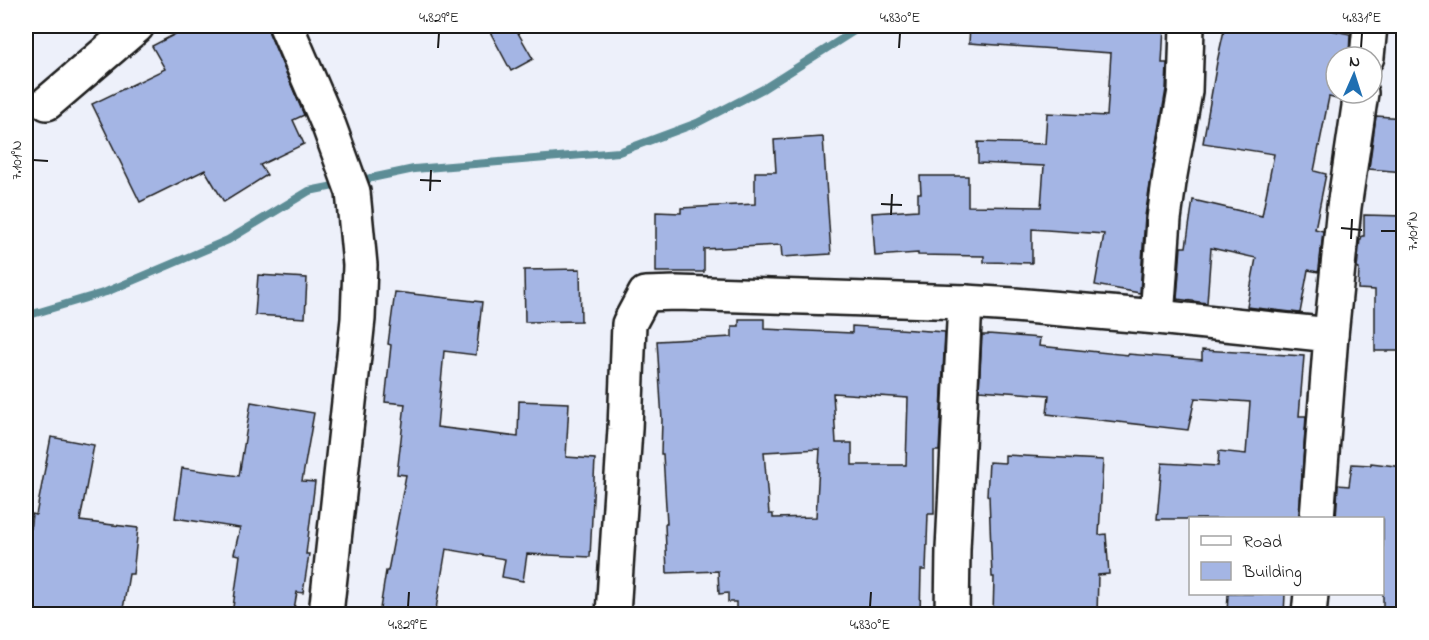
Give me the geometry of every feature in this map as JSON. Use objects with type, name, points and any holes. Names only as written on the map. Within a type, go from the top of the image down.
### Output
[{"type":"street","points":[[47,103],[137,26]]},
{"type":"street","points":[[286,26],[329,126],[353,192],[360,265],[358,319],[326,615]]},
{"type":"street","points":[[1157,317],[1164,219],[1185,91],[1187,26]]},
{"type":"street","points":[[1368,45],[1370,26]]},
{"type":"street","points":[[1317,517],[1344,207],[1359,105]]},
{"type":"street","points":[[614,615],[629,324],[645,294],[677,292],[965,302],[1157,317],[1332,335]]},
{"type":"street","points":[[952,615],[965,302]]},
{"type":"street","points":[[1310,615],[1311,595]]},
{"type":"building","points":[[207,26],[268,26],[304,115],[293,120],[304,144],[260,165],[267,175],[224,202],[205,170],[140,202],[92,104],[165,69],[152,46],[189,27],[193,33]]},
{"type":"building","points":[[487,26],[514,26],[533,59],[511,71]]},
{"type":"building","points":[[970,26],[1164,26],[1162,63],[1167,63],[1166,89],[1145,216],[1140,293],[1095,285],[1104,234],[1032,229],[1032,263],[984,262],[984,256],[918,255],[918,253],[875,256],[872,213],[918,210],[918,193],[921,193],[920,176],[968,176],[968,206],[1041,207],[1044,166],[978,163],[978,142],[1045,144],[1047,113],[1107,116],[1111,53],[969,43]]},
{"type":"building","points":[[1225,26],[1310,26],[1350,34],[1350,45],[1324,45],[1324,105],[1327,105],[1314,171],[1326,174],[1315,229],[1323,231],[1319,269],[1318,272],[1308,270],[1300,313],[1247,307],[1256,258],[1211,248],[1207,303],[1177,299],[1181,247],[1186,247],[1193,200],[1262,216],[1274,154],[1203,143]]},
{"type":"building","points":[[1376,116],[1404,118],[1404,172],[1369,169]]},
{"type":"building","points":[[823,137],[831,254],[782,257],[781,245],[704,249],[704,272],[656,272],[656,212],[681,213],[681,208],[755,204],[755,172],[776,172],[774,140]]},
{"type":"building","points":[[1364,215],[1404,216],[1404,351],[1375,351],[1375,290],[1358,289],[1359,269],[1357,268],[1360,239],[1364,236]]},
{"type":"building","points":[[580,269],[581,321],[525,322],[524,270]]},
{"type":"building","points":[[258,275],[307,278],[305,318],[255,315]]},
{"type":"building","points":[[395,292],[482,302],[476,355],[444,351],[437,427],[518,437],[519,401],[569,403],[566,457],[595,459],[590,557],[527,554],[523,581],[502,577],[505,559],[446,549],[435,615],[379,615],[406,475],[397,474],[405,404],[385,402],[391,345],[388,344]]},
{"type":"building","points":[[739,319],[764,319],[764,329],[852,333],[852,326],[945,332],[939,451],[934,451],[934,514],[928,514],[926,570],[921,570],[920,615],[736,615],[736,602],[728,602],[728,593],[719,594],[718,571],[667,573],[665,524],[667,524],[663,454],[661,454],[662,420],[657,341],[732,337],[732,326],[739,326]],"holes":[[[833,393],[908,398],[906,465],[852,465],[852,443],[836,443]],[[820,449],[816,517],[773,518],[773,514],[769,514],[764,452]]]},
{"type":"building","points":[[982,335],[1040,338],[1039,346],[1202,360],[1202,350],[1304,356],[1299,416],[1306,416],[1299,517],[1157,519],[1162,463],[1218,466],[1219,451],[1246,454],[1250,402],[1195,398],[1188,430],[1047,414],[1049,395],[979,390]]},
{"type":"building","points":[[251,402],[314,413],[302,481],[315,482],[306,554],[309,554],[303,593],[297,592],[293,615],[232,615],[240,555],[234,554],[240,528],[175,518],[182,468],[239,476]]},
{"type":"building","points":[[51,437],[94,445],[80,521],[138,528],[133,574],[129,574],[122,615],[26,615],[26,547],[28,547],[32,514],[36,515]]},
{"type":"building","points":[[1005,455],[1103,460],[1099,535],[1106,534],[1109,574],[1098,575],[1097,615],[993,615],[994,577],[992,577],[989,496],[987,495],[989,462],[1005,463]]},
{"type":"building","points":[[1371,463],[1403,467],[1400,485],[1404,486],[1404,615],[1383,615],[1384,517],[1336,517],[1338,485],[1349,486],[1352,464],[1371,465]]},
{"type":"building","points":[[1228,595],[1285,595],[1284,615],[1227,615]]},
{"type":"waterway","points":[[357,181],[414,169],[619,152],[697,123],[763,89],[862,26]]},
{"type":"waterway","points":[[26,316],[106,292],[228,240],[309,191],[344,184]]}]
